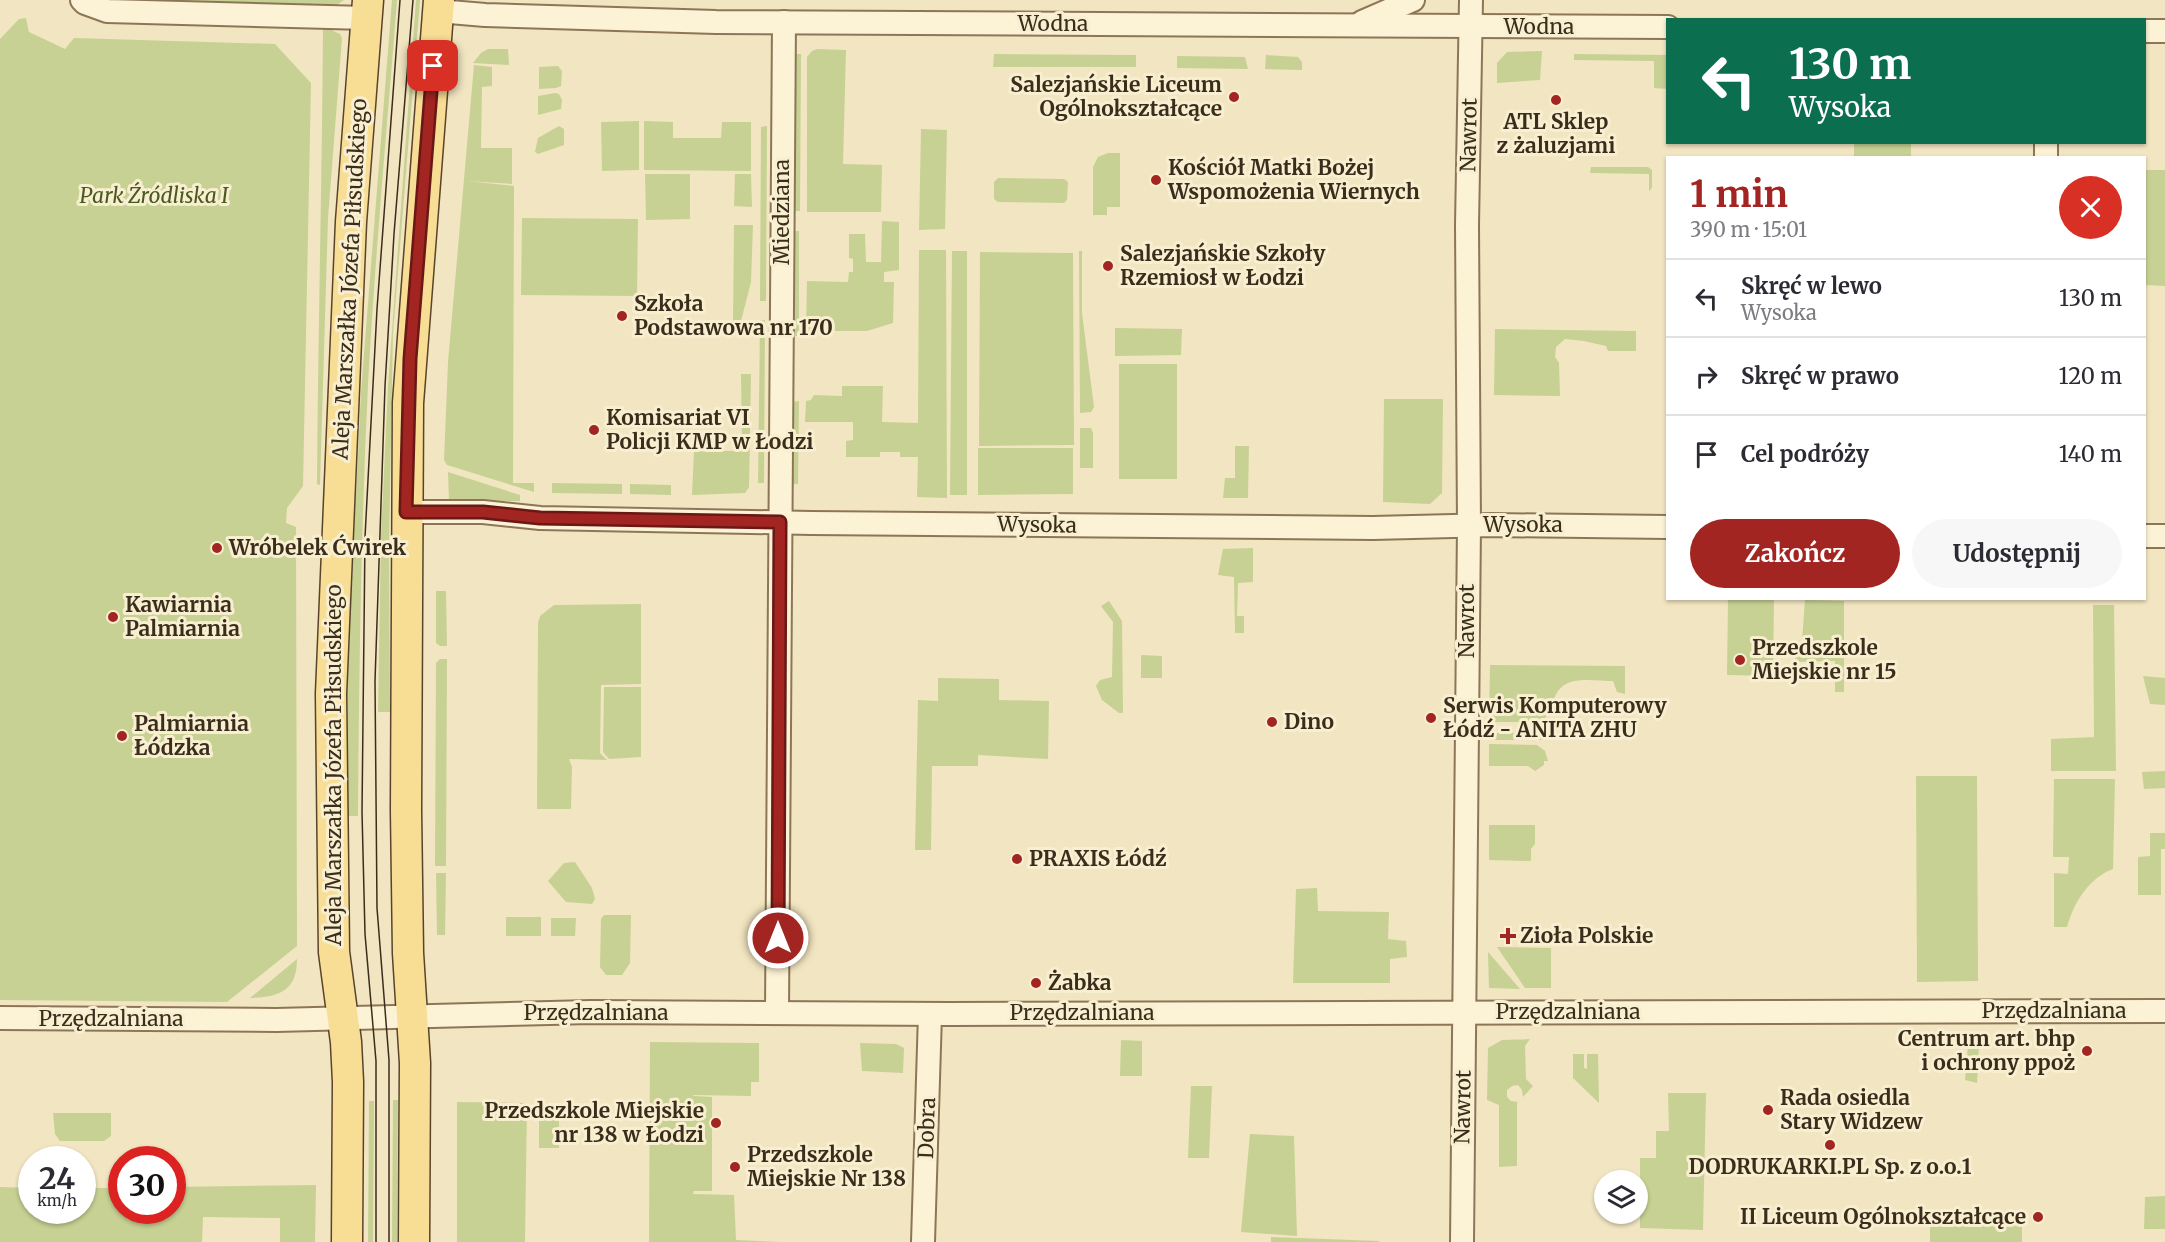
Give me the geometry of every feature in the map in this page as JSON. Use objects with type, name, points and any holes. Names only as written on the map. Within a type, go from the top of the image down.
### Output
[{"type":"main road","points":[[414,1242],[416,1090],[407,934],[406,512],[410,359],[438,6]]},
{"type":"main road","name":"Aleja Marszałka Józefa Piłsudskiego","points":[[347,1242],[348,1082],[343,1018],[333,952],[331,694],[350,233],[367,9]]},
{"type":"street","points":[[82,0],[107,11],[367,9]]},
{"type":"street","points":[[1353,26],[1413,0]]},
{"type":"street","name":"Nawrot","points":[[1462,1242],[1469,525],[1467,341],[1471,0]]},
{"type":"street","name":"Wodna","points":[[438,6],[569,18],[784,22],[1666,27]]},
{"type":"street","name":"Miedziana","points":[[777,1013],[784,22]]},
{"type":"street","points":[[2146,31],[2165,31]]},
{"type":"street","name":"Wysoka","points":[[406,512],[483,512],[540,518],[780,522],[1373,528],[1469,525],[1666,527]]},
{"type":"street","points":[[2146,536],[2165,536]]},
{"type":"street","name":"Przędzalniana","points":[[0,1018],[276,1020],[591,1012],[930,1014],[2165,1011]]},
{"type":"street","name":"Dobra","points":[[923,1242],[930,1014]]},
{"type":"green space","points":[[129,0],[344,0],[338,4],[312,7],[168,6]]},
{"type":"green space","points":[[392,0],[397,0],[368,385],[361,600],[358,816],[348,816],[347,693],[354,496],[356,496],[361,392]]},
{"type":"green space","points":[[416,0],[420,0],[393,333],[389,545],[390,712],[378,712],[381,537],[388,386]]},
{"type":"green space","name":"Park Źródliska I","points":[[26,18],[29,32],[65,49],[74,38],[275,44],[311,83],[303,486],[287,508],[286,523],[296,527],[297,946],[227,1002],[0,1000],[0,39],[19,19]]},
{"type":"green space","points":[[323,26],[340,34],[342,38],[328,218],[320,485],[317,484]]},
{"type":"green space","points":[[488,49],[508,49],[509,65],[473,63],[481,53]]},
{"type":"green space","points":[[817,49],[846,50],[843,164],[882,165],[881,212],[807,212],[807,57]]},
{"type":"green space","points":[[1542,51],[1540,80],[1497,83],[1497,63],[1507,52]]},
{"type":"green space","points":[[795,54],[801,54],[800,211],[794,211]]},
{"type":"green space","points":[[994,54],[1136,55],[1136,67],[993,67]]},
{"type":"green space","points":[[1574,54],[1666,55],[1666,89],[1654,88],[1654,61],[1574,60]]},
{"type":"green space","points":[[1266,55],[1298,57],[1302,62],[1302,70],[1265,69]]},
{"type":"green space","points":[[1177,56],[1245,57],[1248,69],[1177,68]]},
{"type":"green space","points":[[474,65],[492,67],[492,86],[482,87],[481,148],[512,148],[512,184],[467,181],[514,186],[513,483],[534,483],[534,492],[447,465],[444,460],[448,362]]},
{"type":"green space","points":[[558,66],[562,71],[561,86],[539,89],[539,67]]},
{"type":"green space","points":[[559,94],[562,100],[561,109],[538,115],[538,96]]},
{"type":"green space","points":[[639,121],[639,170],[602,171],[601,122]]},
{"type":"green space","points":[[644,121],[673,122],[673,138],[721,138],[722,122],[751,122],[751,171],[644,170]]},
{"type":"green space","points":[[559,126],[564,129],[564,145],[538,154],[535,152],[538,138]]},
{"type":"green space","points":[[767,126],[766,301],[760,301],[761,127]]},
{"type":"green space","points":[[921,129],[947,130],[945,229],[919,230]]},
{"type":"green space","points":[[1854,144],[1911,144],[1911,156],[1854,156]]},
{"type":"green space","points":[[1108,153],[1120,153],[1120,207],[1107,207],[1107,215],[1093,215],[1093,167],[1098,157]]},
{"type":"green space","points":[[1591,167],[1648,167],[1652,170],[1652,188],[1649,191],[1649,174],[1590,173]]},
{"type":"green space","points":[[2146,170],[2165,170],[2165,286],[2146,285]]},
{"type":"green space","points":[[645,174],[690,174],[690,219],[646,220]]},
{"type":"green space","points":[[735,174],[751,174],[752,207],[734,206]]},
{"type":"green space","points":[[998,178],[1064,179],[1068,182],[1067,200],[1064,203],[998,202],[994,199],[994,182]]},
{"type":"green space","points":[[522,218],[638,219],[637,296],[521,295]]},
{"type":"green space","points":[[882,221],[899,222],[899,270],[884,272],[884,282],[894,282],[893,323],[867,331],[806,331],[807,281],[848,282],[849,272],[853,272],[853,259],[849,258],[849,234],[865,234],[866,262],[881,262]]},
{"type":"green space","points":[[734,225],[753,225],[751,282],[741,321],[733,322]]},
{"type":"green space","points":[[794,231],[799,231],[799,336],[794,336]]},
{"type":"green space","points":[[919,250],[946,250],[947,498],[917,497],[918,457],[900,457],[900,452],[880,452],[880,457],[846,457],[846,441],[853,440],[853,422],[805,422],[806,401],[811,400],[814,395],[842,396],[842,386],[883,386],[882,422],[918,423]]},
{"type":"green space","points":[[952,251],[967,251],[967,495],[950,495]]},
{"type":"green space","points":[[1079,251],[1082,251],[1082,313],[1094,407],[1091,412],[1080,413]]},
{"type":"green space","points":[[980,252],[1073,253],[1074,445],[979,446]]},
{"type":"green space","points":[[760,320],[765,320],[764,483],[758,483]]},
{"type":"green space","points":[[1115,328],[1182,329],[1181,355],[1115,356]]},
{"type":"green space","points":[[1495,329],[1636,331],[1636,351],[1608,351],[1606,346],[1565,339],[1556,347],[1555,357],[1559,363],[1560,396],[1494,395]]},
{"type":"green space","points":[[1119,364],[1177,364],[1177,479],[1119,479]]},
{"type":"green space","points":[[741,374],[751,374],[749,487],[745,493],[692,495],[694,451],[742,451]]},
{"type":"green space","points":[[1384,399],[1443,399],[1442,493],[1430,504],[1383,502]]},
{"type":"green space","points":[[799,401],[798,484],[791,484],[792,402]]},
{"type":"green space","points":[[1080,428],[1091,428],[1093,433],[1093,468],[1080,468]]},
{"type":"green space","points":[[1235,446],[1249,446],[1248,498],[1223,498],[1225,478],[1235,478]]},
{"type":"green space","points":[[978,448],[1073,448],[1073,494],[978,495]]},
{"type":"green space","points":[[448,472],[520,495],[520,501],[449,501]]},
{"type":"green space","points":[[552,483],[622,484],[622,494],[552,493]]},
{"type":"green space","points":[[630,484],[671,485],[671,495],[630,494]]},
{"type":"green space","points":[[1253,548],[1253,582],[1238,583],[1237,616],[1244,616],[1244,633],[1235,633],[1234,577],[1218,575],[1223,549]]},
{"type":"green space","points":[[436,591],[446,591],[447,646],[440,646],[436,643]]},
{"type":"green space","points":[[1728,600],[1774,600],[1773,676],[1727,675]]},
{"type":"green space","points":[[1805,600],[1844,601],[1844,692],[1835,692],[1835,661],[1794,662],[1802,641]]},
{"type":"green space","points":[[1109,601],[1122,621],[1123,713],[1119,713],[1102,700],[1096,686],[1100,680],[1112,677],[1113,622],[1101,606]]},
{"type":"green space","points":[[641,604],[641,684],[601,685],[600,753],[607,760],[569,759],[572,767],[571,809],[537,809],[538,623],[540,616],[554,605]]},
{"type":"green space","points":[[2093,605],[2114,605],[2116,771],[2051,771],[2051,739],[2094,737]]},
{"type":"green space","points":[[1141,655],[1162,656],[1162,678],[1141,678]]},
{"type":"green space","points":[[440,659],[447,659],[446,866],[435,866],[436,663]]},
{"type":"green space","points":[[1490,665],[1625,666],[1625,694],[1617,692],[1613,681],[1576,681],[1563,686],[1558,691],[1543,722],[1489,722]]},
{"type":"green space","points":[[2143,676],[2165,678],[2165,705],[2150,704]]},
{"type":"green space","points":[[938,678],[999,679],[999,700],[1049,701],[1048,759],[978,755],[978,766],[932,766],[931,850],[915,850],[918,700],[938,701]]},
{"type":"green space","points":[[604,687],[641,687],[641,757],[609,759],[603,752]]},
{"type":"green space","points":[[1489,733],[1547,733],[1547,740],[1489,740]]},
{"type":"green space","points":[[1489,744],[1537,745],[1545,751],[1548,761],[1544,761],[1544,765],[1535,771],[1528,766],[1489,766]]},
{"type":"green space","points":[[2165,771],[2165,788],[2144,789],[2142,772]]},
{"type":"green space","points":[[1916,776],[1977,776],[1978,981],[1917,982]]},
{"type":"green space","points":[[2054,779],[2115,779],[2113,869],[2097,878],[2084,892],[2078,900],[2067,927],[2054,927],[2054,873],[2068,874],[2069,857],[2053,857]]},
{"type":"green space","points":[[1489,825],[1535,825],[1535,844],[1531,849],[1531,861],[1489,860]]},
{"type":"green space","points":[[2150,833],[2165,833],[2165,849],[2161,849],[2161,895],[2138,895],[2138,857],[2150,856]]},
{"type":"green space","points":[[575,862],[592,888],[595,899],[592,904],[566,902],[548,881],[564,863]]},
{"type":"green space","points":[[436,873],[446,873],[445,935],[437,935]]},
{"type":"green space","points":[[1317,888],[1318,911],[1389,912],[1388,939],[1406,941],[1407,957],[1390,959],[1390,983],[1293,983],[1296,889]]},
{"type":"green space","points":[[604,915],[631,915],[630,963],[622,975],[606,975],[600,967],[601,919]]},
{"type":"green space","points":[[506,917],[541,917],[541,936],[506,936]]},
{"type":"green space","points":[[551,918],[576,918],[575,936],[551,936]]},
{"type":"green space","points":[[1497,947],[1551,948],[1551,988],[1525,988]]},
{"type":"green space","points":[[1488,952],[1520,989],[1489,988]]},
{"type":"green space","points":[[297,959],[294,978],[284,990],[270,996],[250,998]]},
{"type":"green space","points":[[1530,1039],[1525,1046],[1526,1079],[1533,1086],[1523,1097],[1518,1085],[1507,1090],[1507,1097],[1511,1101],[1518,1102],[1517,1166],[1499,1167],[1499,1105],[1487,1100],[1488,1048],[1502,1040]]},
{"type":"green space","points":[[1121,1040],[1142,1041],[1142,1076],[1120,1076]]},
{"type":"green space","points":[[650,1042],[759,1043],[759,1082],[751,1082],[751,1096],[693,1095],[712,1097],[712,1191],[694,1191],[693,1194],[734,1195],[736,1240],[781,1242],[649,1242]]},
{"type":"green space","points":[[860,1043],[896,1044],[904,1048],[903,1073],[862,1071]]},
{"type":"green space","points":[[1968,1045],[1979,1045],[1977,1083],[1965,1080]]},
{"type":"green space","points":[[1573,1054],[1584,1054],[1584,1068],[1587,1069],[1587,1054],[1598,1054],[1599,1103],[1573,1078]]},
{"type":"green space","points":[[1191,1086],[1212,1086],[1209,1158],[1188,1158]]},
{"type":"green space","points":[[1668,1093],[1706,1093],[1703,1230],[1640,1228],[1640,1224],[1648,1224],[1648,1170],[1640,1170],[1640,1158],[1656,1158],[1656,1131],[1669,1131]]},
{"type":"green space","points":[[393,1100],[398,1100],[397,1242],[392,1242]]},
{"type":"green space","points":[[369,1101],[374,1101],[373,1242],[368,1242]]},
{"type":"green space","points":[[457,1102],[527,1103],[525,1242],[457,1242]]},
{"type":"green space","points":[[539,1104],[559,1105],[559,1148],[539,1148]]},
{"type":"green space","points":[[53,1113],[111,1113],[111,1136],[104,1141],[60,1141],[55,1134]]},
{"type":"green space","points":[[1250,1134],[1294,1136],[1297,1236],[1241,1232]]},
{"type":"green space","points":[[316,1185],[315,1242],[280,1242],[280,1218],[203,1217],[202,1242],[0,1242],[0,1187],[18,1188],[18,1224],[96,1224],[96,1188],[108,1188],[108,1224],[186,1224],[186,1187]]},
{"type":"green space","points":[[2165,1196],[2165,1229],[2144,1229],[2145,1197]]},
{"type":"green space","points":[[1930,1210],[2022,1211],[2022,1242],[1930,1242]]},
{"type":"green space","points":[[1271,1237],[1379,1241],[1379,1242],[1271,1242]]},
{"type":"tram line","points":[[376,1242],[376,1061],[365,934],[362,812],[365,537],[377,309],[400,0]]},
{"type":"tram line","points":[[389,1242],[389,1060],[377,908],[375,681],[385,386],[394,234],[413,0]]},
{"type":"place","name":"Salezjańskie Liceum Ogólnokształcące","points":[[1234,97]]},
{"type":"place","name":"ATL Sklep z żaluzjami","points":[[1556,100]]},
{"type":"place","name":"Kościół Matki Bożej Wspomożenia Wiernych","points":[[1156,180]]},
{"type":"place","name":"Salezjańskie Szkoły Rzemiosł w Łodzi","points":[[1108,266]]},
{"type":"place","name":"Szkoła Podstawowa nr 170","points":[[622,316]]},
{"type":"place","name":"Komisariat VI Policji KMP w Łodzi","points":[[594,430]]},
{"type":"place","name":"Wróbelek Ćwirek","points":[[217,548]]},
{"type":"place","name":"Kawiarnia Palmiarnia","points":[[113,617]]},
{"type":"place","name":"Przedszkole Miejskie nr 15","points":[[1740,660]]},
{"type":"place","name":"Serwis Komputerowy Łódź - ANITA ZHU","points":[[1431,718]]},
{"type":"place","name":"Dino","points":[[1272,722]]},
{"type":"place","name":"Palmiarnia Łódzka","points":[[122,736]]},
{"type":"place","name":"PRAXIS Łódź","points":[[1017,859]]},
{"type":"place","name":"Zioła Polskie","points":[[1508,936]]},
{"type":"place","name":"Żabka","points":[[1036,983]]},
{"type":"place","name":"Centrum art. bhp i ochrony ppoż","points":[[2087,1051]]},
{"type":"place","name":"Rada osiedla Stary Widzew","points":[[1768,1110]]},
{"type":"place","name":"Przedszkole Miejskie nr 138 w Łodzi","points":[[716,1123]]},
{"type":"place","name":"DODRUKARKI.PL Sp. z o.o.1","points":[[1830,1145]]},
{"type":"place","name":"Przedszkole Miejskie Nr 138","points":[[735,1167]]},
{"type":"place","name":"II Liceum Ogólnokształcące","points":[[2038,1217]]},
{"type":"route","points":[[433,66],[410,359],[406,512],[483,512],[540,518],[780,522],[778,938]]}]
